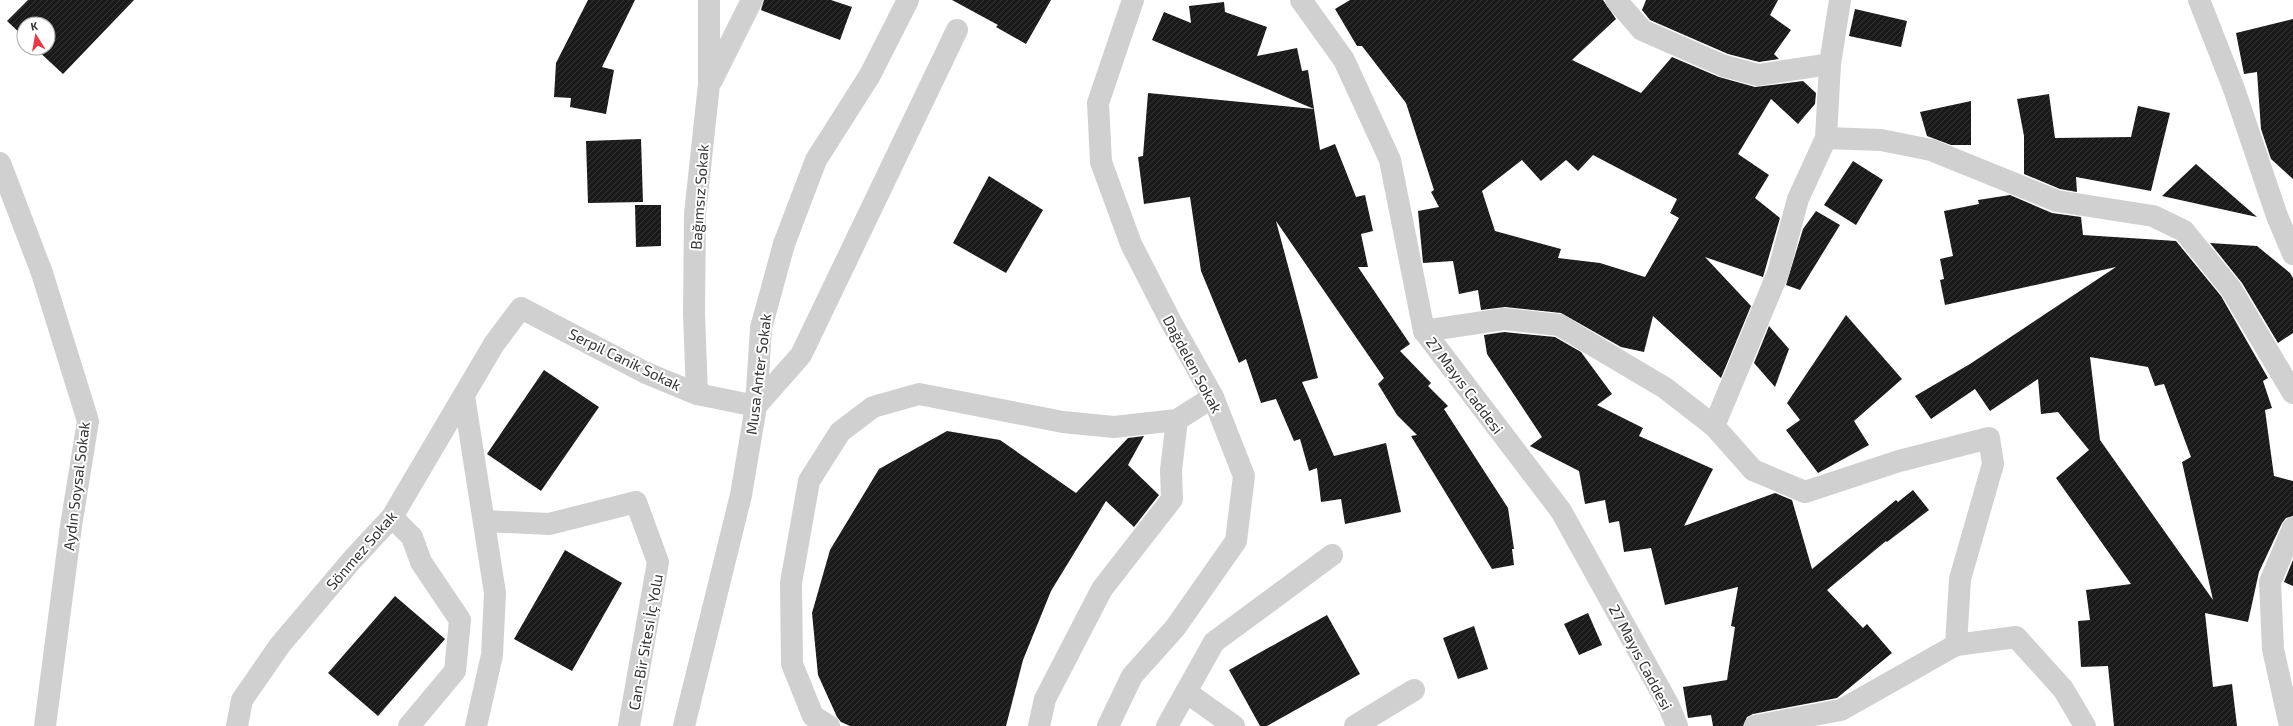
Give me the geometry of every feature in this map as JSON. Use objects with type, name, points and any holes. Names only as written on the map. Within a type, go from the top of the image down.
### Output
[{"type":"street","name":"Bağımsız Sokak","points":[[697,394],[694,314],[695,214],[709,84],[709,0]]},
{"type":"street","points":[[709,84],[752,0]]},
{"type":"street","name":"Musa Anter Sokak","points":[[684,726],[741,495],[756,406],[761,328],[784,244],[816,160],[870,75],[908,0]]},
{"type":"street","name":"Dağdelen Sokak","points":[[1108,726],[1132,676],[1175,628],[1236,541],[1244,476],[1213,396],[1171,322],[1131,244],[1101,162],[1098,104],[1133,0]]},
{"type":"street","name":"27 Mayıs Caddesi","points":[[1301,0],[1344,60],[1390,160],[1424,331],[1561,511],[1668,704],[1677,726]]},
{"type":"street","points":[[1616,0],[1642,30],[1724,66],[1758,75],[1830,64]]},
{"type":"street","points":[[1714,426],[1778,273],[1798,199],[1826,138],[1830,64],[1840,0]]},
{"type":"street","points":[[2199,0],[2285,217],[2293,254]]},
{"type":"street","points":[[756,406],[801,355],[957,30]]},
{"type":"street","points":[[1826,138],[1881,140],[1931,150],[2057,201],[2153,216],[2184,231],[2231,289],[2293,394]]},
{"type":"street","name":"Aydın Soysal Sokak","points":[[0,163],[42,273],[88,421],[71,526],[45,726]]},
{"type":"street","name":"Serpil Canik Sokak","points":[[521,308],[646,373],[697,394],[756,406]]},
{"type":"street","name":"Sönmez Sokak","points":[[237,726],[242,700],[280,645],[352,560],[392,517],[494,344],[521,308]]},
{"type":"street","points":[[1424,331],[1504,319],[1559,325],[1666,388],[1714,426],[1753,470],[1805,492],[1899,460],[1989,438],[1993,464],[1960,578],[1956,645]]},
{"type":"street","points":[[829,726],[814,716],[792,664],[791,583],[809,481],[840,432],[872,407],[919,394],[1063,422],[1114,427],[1177,420],[1213,396]]},
{"type":"street","points":[[464,396],[495,593],[492,655],[476,726]]},
{"type":"street","points":[[1039,726],[1045,698],[1102,589],[1172,499],[1171,470],[1177,420]]},
{"type":"street","name":"Can-Bir Sitesi İç Yolu","points":[[484,521],[549,524],[636,502],[658,562],[629,726]]},
{"type":"street","points":[[392,517],[412,537],[422,562],[460,620],[455,671],[409,726]]},
{"type":"street","points":[[2290,726],[2273,649],[2270,582],[2293,528]]},
{"type":"street","points":[[1167,726],[1214,642],[1332,555]]},
{"type":"street","points":[[1755,726],[1841,710],[1956,645],[2016,637],[2063,689],[2085,726]]},
{"type":"street","points":[[1355,726],[1414,690]]},
{"type":"street","points":[[1186,692],[1234,726]]},
{"type":"building","points":[[28,0],[134,0],[63,74],[44,56],[56,56],[56,16],[16,16],[16,29],[7,21]]},
{"type":"building","points":[[588,0],[635,0],[602,67],[614,70],[606,114],[570,107],[571,98],[554,97],[556,63]]},
{"type":"building","points":[[764,0],[831,0],[852,7],[840,40],[761,10]]},
{"type":"building","points":[[952,0],[1051,0],[1026,44],[996,27],[998,25]]},
{"type":"building","points":[[1350,0],[1603,0],[1616,19],[1572,60],[1641,93],[1672,57],[1719,77],[1755,87],[1803,81],[1816,93],[1815,104],[1798,124],[1771,99],[1738,154],[1769,175],[1755,198],[1780,218],[1763,277],[1705,257],[1751,306],[1721,378],[1653,316],[1644,352],[1621,347],[1561,313],[1505,307],[1481,310],[1478,290],[1459,294],[1453,261],[1423,263],[1418,211],[1439,207],[1431,192],[1434,190],[1406,103],[1362,46],[1357,46],[1335,9]],"holes":[[[1593,155],[1677,199],[1670,213],[1679,218],[1645,277],[1600,263],[1558,258],[1561,249],[1495,231],[1482,191],[1522,160],[1541,181],[1566,160],[1578,171]]]},
{"type":"building","points":[[1646,0],[1778,0],[1770,15],[1791,30],[1774,54],[1779,59],[1759,62],[1728,54],[1650,20],[1642,10]]},
{"type":"building","points":[[1224,2],[1225,12],[1267,27],[1257,56],[1297,48],[1302,71],[1308,70],[1314,109],[1152,40],[1164,12],[1191,23],[1189,6]]},
{"type":"building","points":[[1855,9],[1907,21],[1901,47],[1849,36]]},
{"type":"building","points":[[2293,19],[2293,179],[2271,159],[2261,129],[2257,72],[2244,74],[2236,33]]},
{"type":"building","points":[[1148,93],[1314,109],[1320,150],[1335,144],[1356,197],[1365,195],[1373,231],[1361,234],[1368,267],[1358,267],[1410,344],[1400,351],[1431,383],[1428,386],[1448,406],[1444,409],[1508,508],[1514,549],[1512,549],[1514,565],[1492,569],[1411,436],[1417,435],[1397,415],[1378,384],[1384,378],[1276,221],[1318,378],[1302,382],[1334,456],[1386,443],[1401,512],[1345,524],[1341,499],[1321,502],[1317,468],[1309,471],[1300,439],[1294,441],[1276,399],[1261,403],[1246,359],[1239,363],[1201,271],[1190,197],[1144,204],[1138,157],[1143,156]]},
{"type":"building","points":[[2049,94],[2055,138],[2131,137],[2138,106],[2170,113],[2151,191],[2076,177],[2077,192],[2060,189],[2024,174],[2024,136],[2017,99]]},
{"type":"building","points":[[1971,101],[1971,145],[1951,145],[1927,136],[1920,112]]},
{"type":"building","points":[[641,139],[643,202],[588,203],[586,141]]},
{"type":"building","points":[[1853,161],[1883,180],[1856,225],[1824,205]]},
{"type":"building","points":[[2196,164],[2257,217],[2162,196]]},
{"type":"building","points":[[989,176],[1043,210],[1006,273],[953,243]]},
{"type":"building","points":[[2010,195],[2052,213],[2081,217],[2083,235],[2176,241],[2221,296],[2268,378],[2263,381],[2272,408],[2265,410],[2274,476],[2293,481],[2293,516],[2286,518],[2282,523],[2259,572],[2248,622],[2205,613],[2213,687],[2232,684],[2237,726],[2114,726],[2108,666],[2081,667],[2078,621],[2090,620],[2086,590],[2131,584],[2056,478],[2089,450],[2058,412],[2041,414],[2038,379],[1990,411],[1975,389],[1931,419],[1915,396],[1970,364],[2116,267],[1945,305],[1940,280],[1944,279],[1940,259],[1953,256],[1944,211],[1979,204],[1978,200]],"holes":[[[2090,357],[2148,367],[2155,386],[2164,384],[2191,457],[2182,462],[2213,600],[2100,440]]]},
{"type":"building","points":[[635,205],[661,205],[661,246],[636,247]]},
{"type":"building","points":[[1816,211],[1840,225],[1800,290],[1786,285],[1803,229]]},
{"type":"building","points":[[2210,243],[2257,246],[2290,273],[2293,278],[2293,333],[2278,343],[2242,283]]},
{"type":"building","points":[[1846,315],[1902,379],[1854,421],[1869,445],[1818,473],[1786,430],[1800,420],[1787,403]]},
{"type":"building","points":[[1769,326],[1789,349],[1775,387],[1754,363]]},
{"type":"building","points":[[1504,332],[1555,337],[1581,352],[1612,394],[1597,405],[1643,428],[1639,436],[1713,469],[1684,526],[1775,493],[1792,500],[1812,569],[1896,500],[1898,502],[1913,490],[1929,510],[1887,542],[1886,541],[1827,590],[1863,628],[1867,624],[1892,653],[1837,698],[1753,714],[1747,717],[1743,726],[1713,726],[1711,715],[1688,718],[1683,687],[1727,680],[1735,627],[1731,626],[1738,587],[1665,605],[1651,548],[1624,552],[1619,521],[1609,523],[1605,500],[1585,504],[1579,471],[1530,446],[1542,437],[1487,354],[1484,335]]},
{"type":"building","points":[[544,370],[599,407],[541,491],[487,454]]},
{"type":"building","points":[[947,431],[1000,440],[1076,493],[1128,438],[1144,436],[1128,465],[1159,495],[1134,527],[1106,501],[1051,591],[1023,660],[1006,726],[850,726],[841,722],[837,717],[818,675],[812,613],[830,550],[879,469]]},
{"type":"building","points":[[565,550],[622,583],[572,671],[514,639]]},
{"type":"building","points":[[2293,560],[2293,586],[2284,582]]},
{"type":"building","points":[[395,596],[445,639],[378,716],[328,673]]},
{"type":"building","points":[[1588,613],[1602,645],[1579,655],[1564,624]]},
{"type":"building","points":[[1327,615],[1360,674],[1267,726],[1260,726],[1229,670]]},
{"type":"building","points":[[1474,626],[1488,669],[1458,679],[1443,638]]}]
